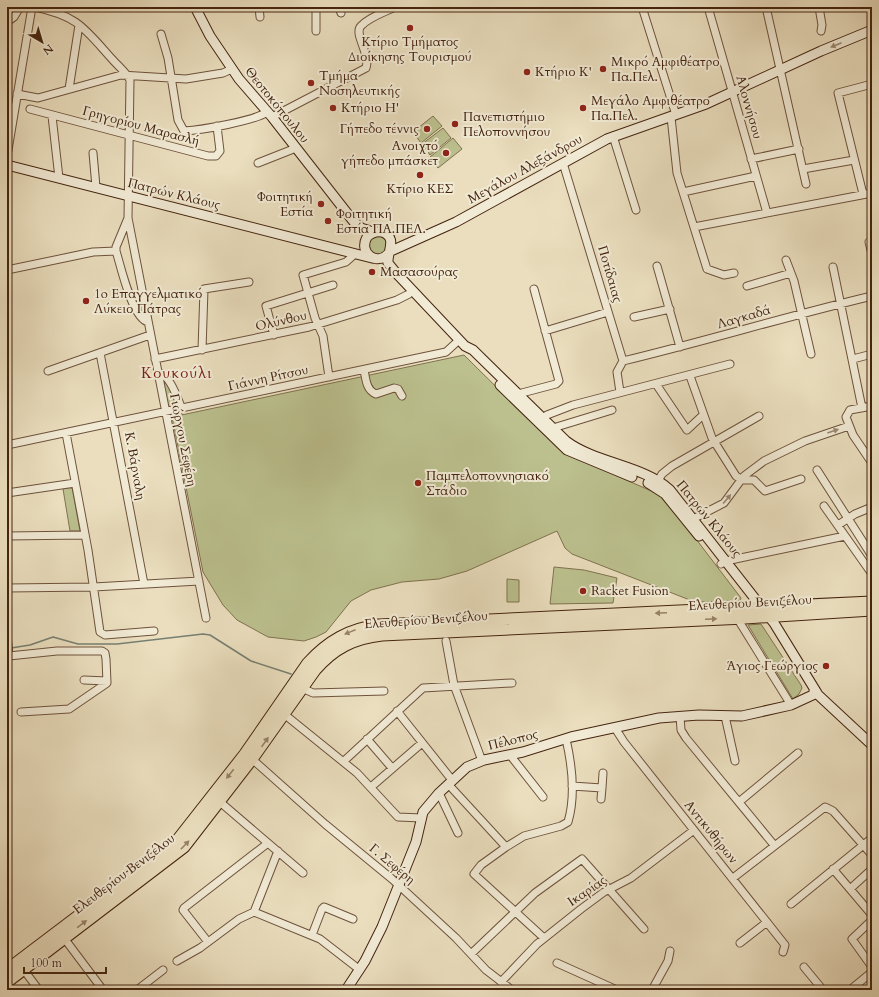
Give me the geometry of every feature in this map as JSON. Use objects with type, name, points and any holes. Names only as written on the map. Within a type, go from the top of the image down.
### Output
[{"type":"main road","points":[[195,7],[210,36],[232,69]]},
{"type":"main road","name":"Μεγάλου Αλεξάνδρου","points":[[390,252],[456,222],[613,136],[673,116],[732,92],[821,51],[872,30]]},
{"type":"main road","name":"Θεοτοκόπουλου","points":[[232,69],[270,114],[354,222]]},
{"type":"main road","name":"Πατρών Κλάους","points":[[7,165],[335,248]]},
{"type":"main road","points":[[354,222],[361,228],[373,232],[383,232],[400,242],[412,242]]},
{"type":"main road","points":[[354,222],[364,243],[365,252],[413,296]]},
{"type":"main road","points":[[335,248],[353,250],[364,243],[367,237],[373,232]]},
{"type":"main road","points":[[388,236],[392,244],[388,261],[413,296]]},
{"type":"main road","points":[[335,248],[381,259],[390,252]]},
{"type":"main road","name":"Πατρών Κλάους","points":[[413,296],[462,343],[469,353],[541,421],[553,428],[578,449],[658,481],[670,490],[693,519],[724,563]]},
{"type":"main road","name":"Πατρών Κλάους","points":[[462,343],[473,350],[518,394],[567,450],[645,482],[662,491],[724,563],[763,612],[804,681],[872,745]]},
{"type":"main road","name":"Ελευθερίου Βενιζέλου","points":[[7,970],[176,842],[245,754],[308,663],[328,644],[348,632],[363,627],[379,626],[763,612],[872,604]]},
{"type":"main road","name":"Ελευθερίου Βενιζέλου","points":[[7,982],[179,852],[220,802],[326,657],[339,647],[367,637],[737,618],[763,612]]},
{"type":"main road","name":"Πέλοπος","points":[[346,990],[360,970],[375,942],[416,842],[426,808],[450,782],[467,767],[482,761],[510,755],[566,739],[659,718],[680,716],[742,716],[791,705],[817,694]]},
{"type":"street","points":[[7,22],[14,17],[20,7]]},
{"type":"street","points":[[7,156],[17,94],[34,7],[67,16],[80,25],[127,75]]},
{"type":"street","points":[[259,7],[260,17]]},
{"type":"street","points":[[316,7],[316,31]]},
{"type":"street","points":[[161,34],[172,78],[178,120],[184,131],[217,126],[270,114],[366,68],[367,57],[359,34],[360,28],[365,23],[395,7]]},
{"type":"street","points":[[642,7],[673,116],[676,168],[707,269],[724,274],[734,273]]},
{"type":"street","name":"Αλοννήσου","points":[[708,7],[767,213]]},
{"type":"street","points":[[766,7],[806,184]]},
{"type":"street","points":[[819,7],[822,25],[821,31]]},
{"type":"street","points":[[69,89],[80,25]]},
{"type":"street","name":"Θεοτοκόπουλου","points":[[17,94],[38,98],[114,76],[127,75],[189,79],[223,73],[232,69]]},
{"type":"street","name":"Γιώργου Σεφέρη","points":[[127,75],[130,83],[128,218],[206,618]]},
{"type":"street","points":[[863,194],[838,93],[872,84]]},
{"type":"street","name":"Γρηγορίου Μαρασλή","points":[[30,109],[52,116],[129,134],[212,156],[218,154],[220,151],[217,126]]},
{"type":"street","points":[[52,116],[59,178]]},
{"type":"street","points":[[613,136],[636,210]]},
{"type":"street","points":[[258,163],[296,148]]},
{"type":"street","points":[[751,159],[799,149]]},
{"type":"street","points":[[93,153],[96,187]]},
{"type":"street","points":[[803,169],[854,160]]},
{"type":"street","name":"Ποτίδαιας","points":[[563,163],[623,361]]},
{"type":"street","points":[[683,192],[756,176]]},
{"type":"street","points":[[694,227],[872,193]]},
{"type":"street","points":[[128,218],[116,247],[116,251],[136,311],[142,319],[148,322]]},
{"type":"street","points":[[869,242],[872,254]]},
{"type":"street","points":[[7,270],[89,253],[116,251]]},
{"type":"street","points":[[330,377],[323,336],[303,279],[305,274],[351,260],[355,254]]},
{"type":"street","points":[[786,260],[802,313],[811,354]]},
{"type":"street","points":[[656,266],[680,347]]},
{"type":"street","points":[[833,267],[862,408]]},
{"type":"street","points":[[747,286],[791,273]]},
{"type":"street","points":[[202,350],[205,288],[249,282]]},
{"type":"street","points":[[274,334],[266,306],[333,285]]},
{"type":"street","points":[[518,394],[556,384],[559,381],[534,289]]},
{"type":"street","name":"Ολύνθου","points":[[155,359],[318,324],[413,296]]},
{"type":"street","name":"Λαγκαδά","points":[[623,361],[680,347],[802,313],[872,296]]},
{"type":"street","points":[[634,317],[670,310]]},
{"type":"street","points":[[545,330],[608,312]]},
{"type":"street","points":[[48,370],[150,336]]},
{"type":"street","name":"Γιάννη Ρίτσου","points":[[7,445],[166,413],[446,352],[462,343]]},
{"type":"street","name":"Κ. Βάρναλη","points":[[100,353],[115,423],[144,584]]},
{"type":"street","points":[[853,359],[872,354]]},
{"type":"street","points":[[620,392],[617,372],[623,361]]},
{"type":"street","points":[[541,421],[573,405],[620,392],[690,376],[730,364]]},
{"type":"street","points":[[364,370],[372,393],[376,394],[394,388],[398,389],[402,396]]},
{"type":"street","points":[[158,372],[169,381],[182,409]]},
{"type":"street","points":[[690,376],[703,415],[714,441],[733,472],[740,480],[754,480],[765,491],[800,479]]},
{"type":"street","points":[[656,384],[687,430],[703,415]]},
{"type":"street","points":[[872,406],[850,410],[846,414],[849,426],[872,463]]},
{"type":"street","points":[[553,428],[612,410]]},
{"type":"street","points":[[658,481],[665,472],[714,441],[759,416]]},
{"type":"street","points":[[693,519],[724,503],[740,480],[754,467],[780,452],[805,441],[849,426]]},
{"type":"street","points":[[66,433],[86,535],[102,634],[154,631]]},
{"type":"street","points":[[817,470],[872,556]]},
{"type":"street","points":[[7,493],[75,483]]},
{"type":"street","points":[[824,506],[872,574]]},
{"type":"street","points":[[838,525],[855,514],[872,508]]},
{"type":"street","points":[[7,536],[86,535]]},
{"type":"street","points":[[724,563],[845,536]]},
{"type":"street","points":[[7,588],[94,587],[199,581]]},
{"type":"street","points":[[737,618],[791,705]]},
{"type":"street","points":[[7,636],[8,657],[57,651],[102,651],[105,654],[108,681],[104,686],[69,709],[21,712]]},
{"type":"street","points":[[446,641],[454,685],[482,761]]},
{"type":"street","points":[[84,680],[108,681]]},
{"type":"street","points":[[344,761],[423,688],[454,685],[512,683]]},
{"type":"street","points":[[302,688],[313,693],[384,691]]},
{"type":"street","points":[[397,711],[450,782],[506,847]]},
{"type":"street","points":[[284,714],[344,761],[371,787],[399,818],[422,818]]},
{"type":"street","points":[[680,716],[684,734],[774,845]]},
{"type":"street","points":[[725,716],[735,761]]},
{"type":"street","name":"Αντικυθήρων","points":[[615,728],[624,742],[785,945],[783,952]]},
{"type":"street","points":[[367,739],[392,768]]},
{"type":"street","points":[[544,938],[474,873],[481,865],[524,836],[567,823],[572,786],[571,763],[566,739]]},
{"type":"street","points":[[371,787],[422,743]]},
{"type":"street","points":[[739,802],[798,753]]},
{"type":"street","points":[[510,755],[543,797]]},
{"type":"street","name":"Γ. Σεφέρη","points":[[252,759],[330,828],[399,885],[486,970],[512,990]]},
{"type":"street","points":[[601,799],[603,774]]},
{"type":"street","points":[[572,786],[602,788]]},
{"type":"street","points":[[439,794],[458,833]]},
{"type":"street","points":[[220,802],[302,872]]},
{"type":"street","points":[[733,878],[822,808],[828,807],[872,855]]},
{"type":"street","name":"Ικαρίας","points":[[501,982],[544,938],[608,889],[631,878],[694,830]]},
{"type":"street","points":[[790,904],[872,838]]},
{"type":"street","points":[[208,942],[183,910],[184,908],[268,843]]},
{"type":"street","points":[[177,961],[208,942],[236,921],[254,912],[278,851]]},
{"type":"street","points":[[471,954],[542,887],[581,859],[585,861],[644,929]]},
{"type":"street","points":[[833,869],[872,915]]},
{"type":"street","points":[[850,889],[872,869]]},
{"type":"street","points":[[312,935],[324,907],[353,919]]},
{"type":"street","points":[[254,912],[312,935],[332,947],[360,970]]},
{"type":"street","points":[[872,920],[853,937],[852,941],[872,967]]},
{"type":"street","points":[[740,943],[767,922]]},
{"type":"street","points":[[64,938],[104,990]]},
{"type":"street","points":[[652,990],[666,964],[670,951]]},
{"type":"street","points":[[557,963],[618,990]]},
{"type":"street","points":[[804,967],[823,990]]},
{"type":"street","points":[[23,969],[39,990]]},
{"type":"street","points":[[137,990],[163,970]]},
{"type":"street","points":[[854,989],[872,972]]},
{"type":"green space","name":"Γήπεδο τέννις","points":[[433,116],[442,126],[421,143],[413,132]]},
{"type":"green space","name":"Ανοιχτό γήπεδο μπάσκετ","points":[[443,128],[451,138],[430,155],[422,144]]},
{"type":"green space","name":"Ανοιχτό γήπεδο μπάσκετ","points":[[453,138],[462,149],[438,168],[430,157]]},
{"type":"green space","points":[[378,236],[384,239],[387,245],[384,251],[378,254],[372,251],[369,245],[372,239]]},
{"type":"green space","points":[[464,355],[561,451],[658,494],[667,501],[741,598],[740,601],[695,602],[572,554],[565,548],[557,531],[467,571],[439,579],[402,582],[371,590],[351,601],[326,632],[304,641],[268,637],[237,620],[223,605],[203,572],[172,417]]},
{"type":"green space","points":[[161,373],[182,409],[166,413]]},
{"type":"green space","points":[[72,487],[80,531],[70,531],[63,489]]},
{"type":"green space","name":"Racket Fusion","points":[[554,567],[584,570],[617,578],[613,603],[550,604]]},
{"type":"green space","points":[[507,579],[519,580],[519,602],[507,602]]},
{"type":"green space","points":[[761,624],[801,685],[802,688],[799,694],[793,699],[748,625]]},
{"type":"waterway","points":[[11,648],[30,645],[53,637],[78,644],[117,644],[203,634],[210,635],[251,661],[291,674]]},
{"type":"place","name":"Κτίριο Τμήματος Διοίκησης Τουρισμού","points":[[410,28]]},
{"type":"place","name":"Μικρό Αμφιθέατρο Πα.Πελ.","points":[[603,69]]},
{"type":"place","name":"Κτήριο Κ'","points":[[527,72]]},
{"type":"place","name":"Τμήμα Νοσηλευτικής","points":[[311,83]]},
{"type":"place","name":"Κτήριο Η'","points":[[333,108]]},
{"type":"place","name":"Μεγάλο Αμφιθέατρο Πα.Πελ.","points":[[583,108]]},
{"type":"place","name":"Πανεπιστήμιο Πελοποννήσου","points":[[455,124]]},
{"type":"place","name":"Γήπεδο τέννις","points":[[427,129]]},
{"type":"place","name":"Ανοιχτό γήπεδο μπάσκετ","points":[[446,153]]},
{"type":"place","name":"Κτίριο ΚΕΣ","points":[[420,175]]},
{"type":"place","name":"Φοιτητική Εστία","points":[[321,204]]},
{"type":"place","name":"Φοιτητική Εστία ΠΑ.ΠΕΛ.","points":[[328,221]]},
{"type":"place","name":"Μασασούρας","points":[[372,272]]},
{"type":"place","name":"1o Επαγγελματικό Λύκειο Πάτρας","points":[[86,301]]},
{"type":"place","name":"Παμπελοποννησιακό Στάδιο","points":[[418,483]]},
{"type":"place","name":"Racket Fusion","points":[[583,591]]},
{"type":"place","name":"Άγιος Γεώργιος","points":[[826,666]]},
{"type":"district","name":"Κουκούλι","points":[[177,373]]}]
